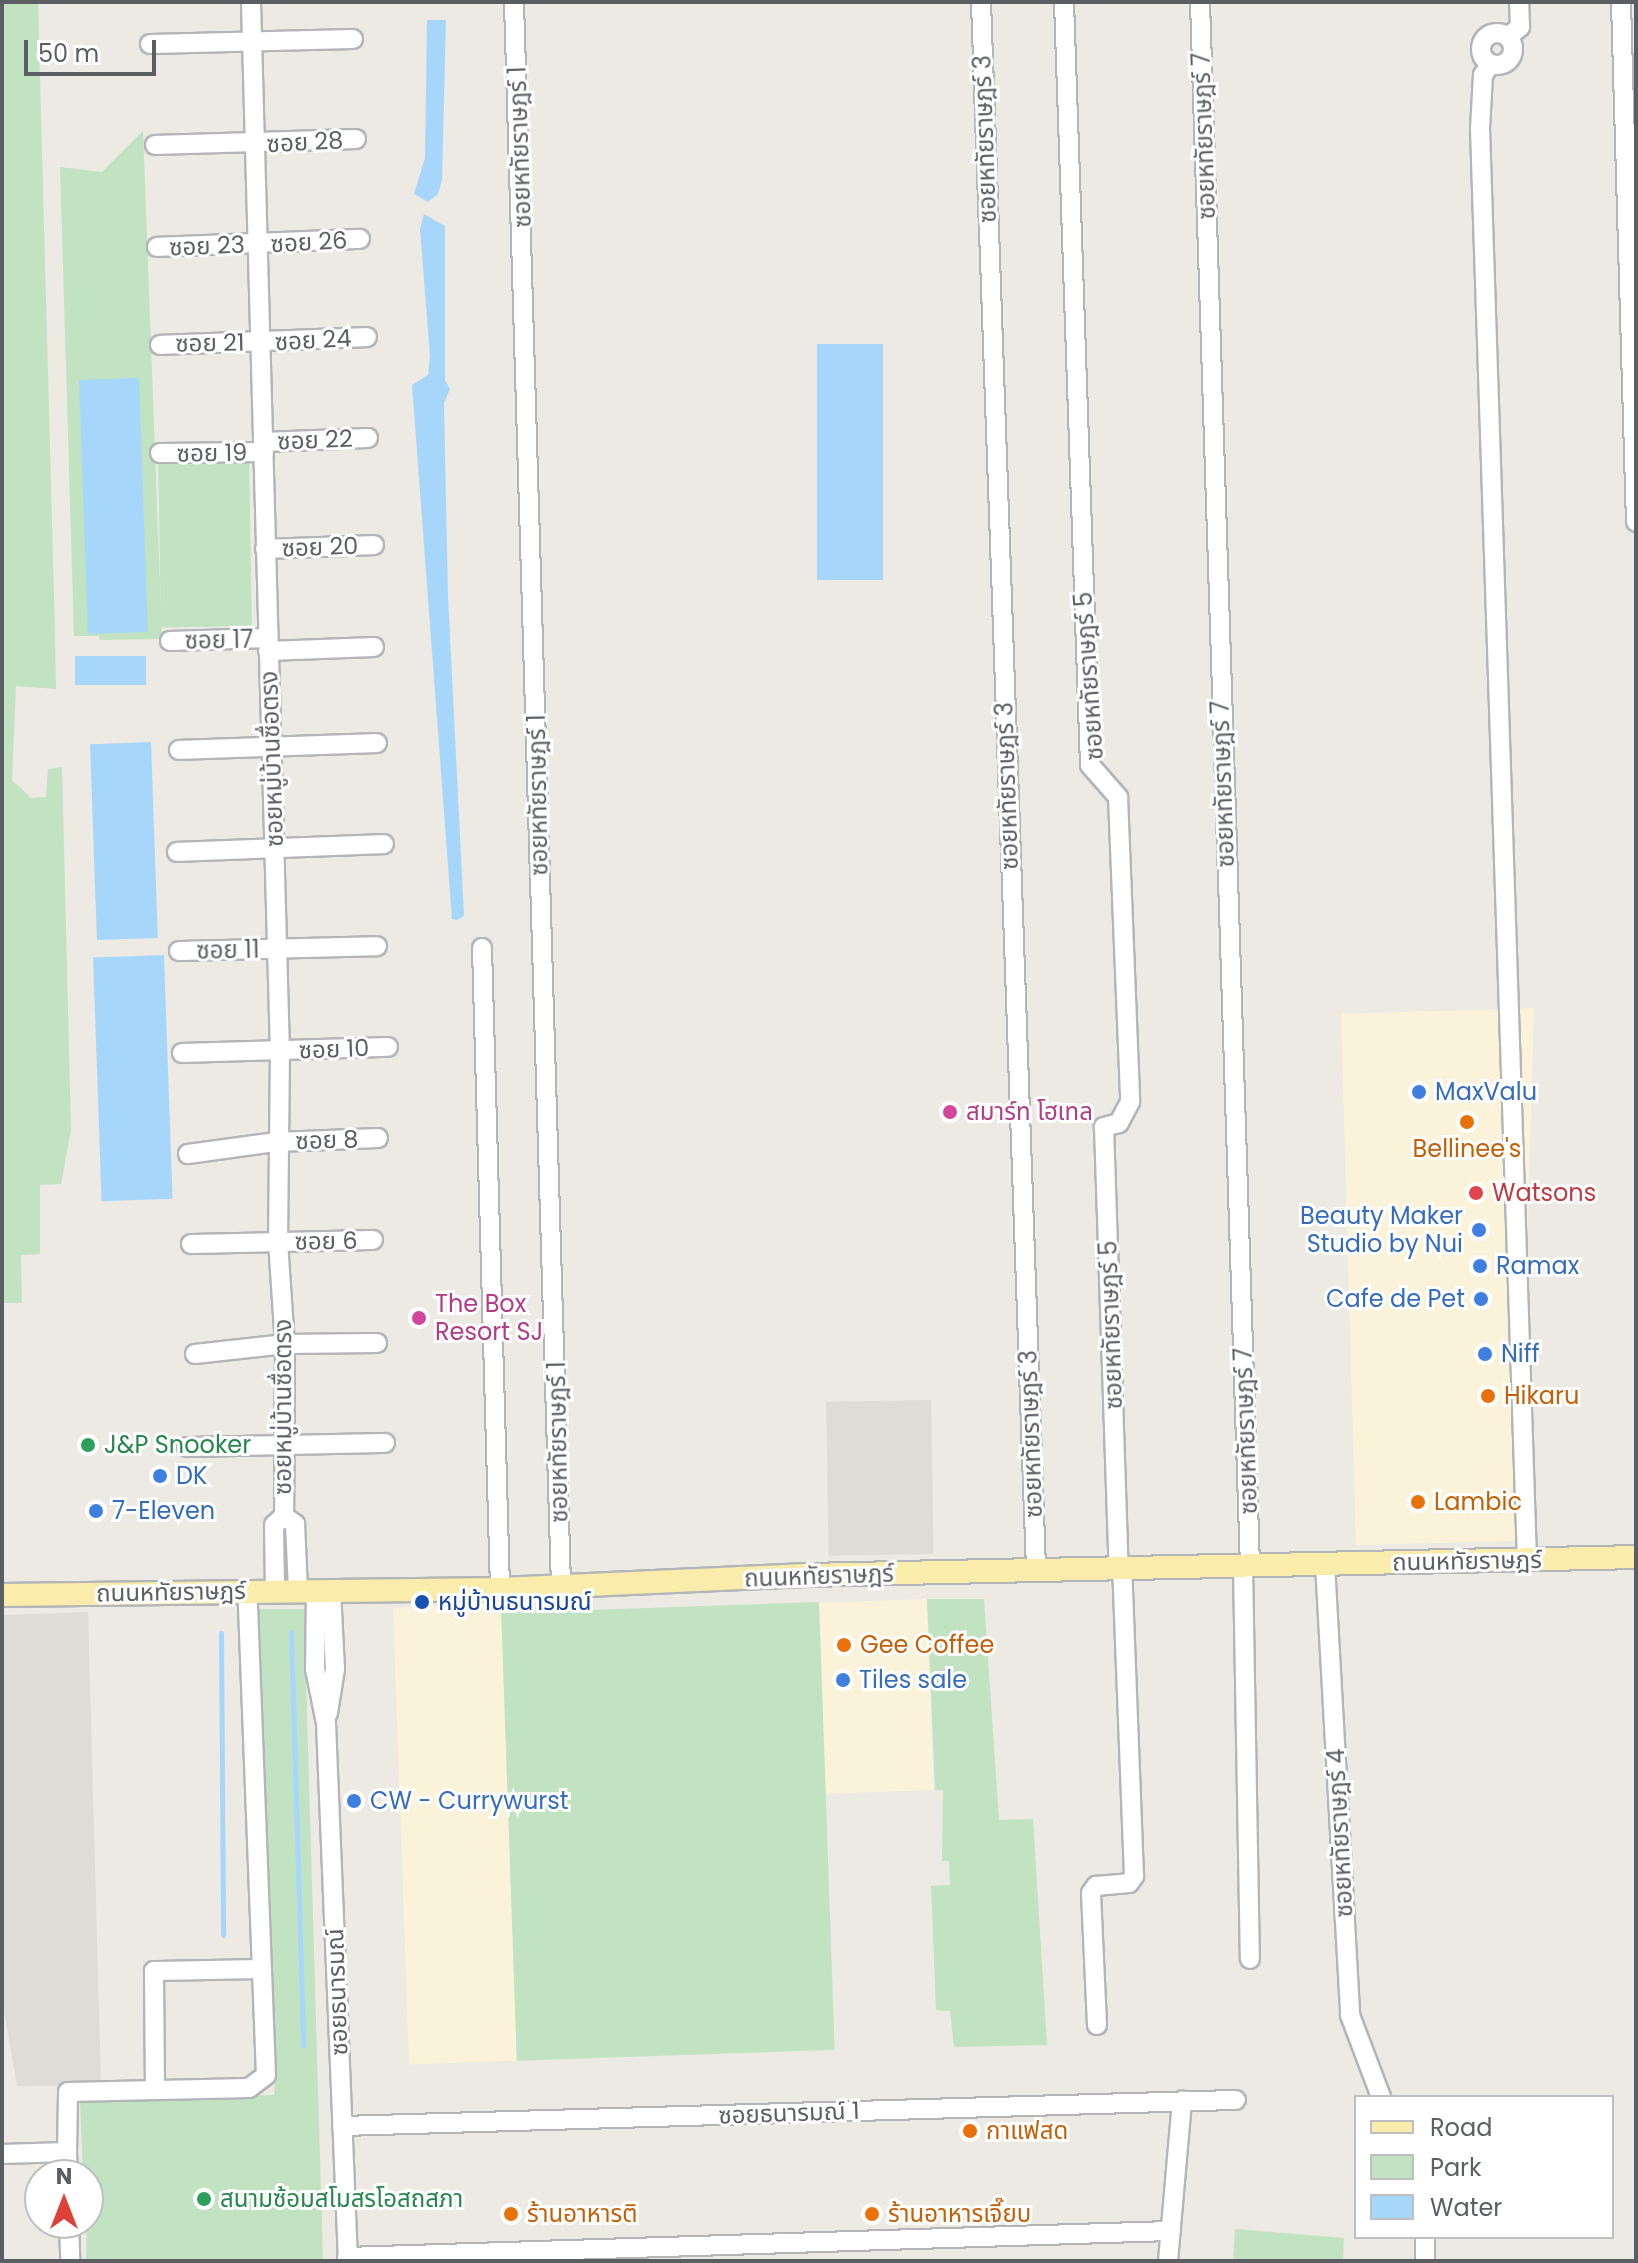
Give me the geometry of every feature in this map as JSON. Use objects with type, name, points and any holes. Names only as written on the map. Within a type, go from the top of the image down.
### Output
[{"type":"main road","name":"ถนนหทัยราษฎร์","points":[[2,1595],[500,1589],[1036,1570],[1636,1557]]},
{"type":"street","name":"ซอยหมู่บ้านซื่อตรง","points":[[251,2],[280,1051],[276,1142],[278,1242],[285,1344],[284,1516],[274,1525],[275,1590]]},
{"type":"street","name":"ซอยหทัยราษฎร์ 1","points":[[514,2],[561,1587]]},
{"type":"street","name":"ซอยหทัยราษฎร์ 3","points":[[981,2],[1036,1570]]},
{"type":"street","name":"ซอยหทัยราษฎร์ 5","points":[[1064,2],[1090,765],[1118,797],[1130,1102],[1119,1123],[1104,1127],[1121,1568]]},
{"type":"street","name":"ซอยหทัยราษฎร์ 7","points":[[1200,2],[1246,1566],[1250,1959]]},
{"type":"street","points":[[1519,2],[1520,27],[1508,37],[1511,58],[1491,64],[1483,75],[1480,129],[1527,1559]]},
{"type":"street","points":[[1621,2],[1632,207],[1636,522]]},
{"type":"street","points":[[150,44],[353,39]]},
{"type":"street","name":"ซอย 28","points":[[155,145],[356,139]]},
{"type":"street","name":"ซอย 26","points":[[257,244],[360,239]]},
{"type":"street","name":"ซอย 23","points":[[157,247],[257,244]]},
{"type":"street","name":"ซอย 24","points":[[260,342],[367,337]]},
{"type":"street","name":"ซอย 21","points":[[160,345],[260,342]]},
{"type":"street","name":"ซอย 22","points":[[264,447],[368,438]]},
{"type":"street","name":"ซอย 19","points":[[160,453],[264,447]]},
{"type":"street","name":"ซอย 20","points":[[265,549],[374,545]]},
{"type":"street","name":"ซอย 17","points":[[170,641],[374,647]]},
{"type":"street","points":[[179,750],[377,743]]},
{"type":"street","points":[[177,852],[384,844]]},
{"type":"street","name":"ซอย 11","points":[[179,951],[377,946]]},
{"type":"street","points":[[482,948],[500,1589]]},
{"type":"street","name":"ซอย 10","points":[[182,1053],[388,1047]]},
{"type":"street","name":"ซอย 8","points":[[188,1154],[276,1142],[378,1138]]},
{"type":"street","name":"ซอย 6","points":[[191,1244],[373,1240]]},
{"type":"street","points":[[195,1354],[285,1344],[377,1343]]},
{"type":"street","points":[[187,1447],[385,1443]]},
{"type":"street","name":"ซอยหมู่บ้านซื่อตรง","points":[[284,1516],[295,1524],[315,1590]]},
{"type":"street","name":"ซอยหทัยราษฎร์ 4","points":[[1325,1564],[1350,2015],[1380,2095]]},
{"type":"street","points":[[1097,2025],[1091,1893],[1096,1886],[1129,1883],[1134,1876],[1121,1568]]},
{"type":"street","name":"ซอยธนารมณ์","points":[[315,1590],[315,1669],[326,1723],[348,2259]]},
{"type":"street","points":[[67,2159],[68,2092],[249,2088],[266,2075],[247,1591]]},
{"type":"street","points":[[155,2089],[154,1971],[262,1969]]},
{"type":"street","name":"ซอยธนารมณ์ 1","points":[[342,2126],[1236,2100]]},
{"type":"street","points":[[1168,2261],[1182,2101]]},
{"type":"street","points":[[2,2154],[67,2152]]},
{"type":"street","points":[[348,2259],[1171,2231]]},
{"type":"street","points":[[69,2239],[70,2261]]},
{"type":"street","points":[[1425,2239],[1425,2261]]},
{"type":"shaded area","points":[[1534,1008],[1519,1541],[1356,1545],[1341,1014]]},
{"type":"shaded area","points":[[931,1400],[934,1554],[829,1556],[826,1402]]},
{"type":"shaded area","points":[[927,1599],[934,1790],[826,1794],[819,1603]]},
{"type":"shaded area","points":[[501,1604],[517,2061],[409,2064],[393,1608]]},
{"type":"shaded area","points":[[88,1612],[101,2085],[17,2086],[2,1999],[2,1615]]},
{"type":"green space","points":[[2,2],[38,2],[56,689],[16,686],[12,780],[31,798],[46,797],[48,769],[62,767],[71,1130],[61,1184],[40,1185],[40,1254],[21,1255],[22,1303],[2,1303]]},
{"type":"green space","points":[[143,131],[162,639],[100,640],[99,636],[74,636],[60,167],[102,172]]},
{"type":"green space","points":[[249,454],[252,626],[161,628],[158,456]]},
{"type":"green space","points":[[927,1599],[984,1599],[999,1820],[1033,1819],[1047,2045],[954,2047],[950,2011],[936,2010],[931,1886],[950,1885],[949,1861],[942,1861],[943,1790],[935,1790]]},
{"type":"green space","points":[[819,1602],[835,2050],[517,2061],[501,1613]]},
{"type":"green space","name":"สนามซ้อมสโมสรโอสถสภา","points":[[254,1609],[304,1609],[323,2261],[86,2261],[87,2239],[104,2239],[104,2159],[82,2159],[80,2101],[274,2095],[276,2076],[262,1969]]},
{"type":"green space","points":[[1235,2229],[1344,2238],[1343,2261],[1233,2261]]},
{"type":"water","points":[[427,20],[446,20],[442,180],[438,194],[428,202],[414,194],[425,158]]},
{"type":"water","points":[[424,214],[445,226],[445,380],[450,389],[444,403],[448,596],[464,916],[457,920],[452,919],[412,385],[428,375],[430,356],[420,229]]},
{"type":"water","points":[[817,344],[883,344],[883,580],[817,580]]},
{"type":"water","points":[[139,378],[148,632],[88,634],[79,380]]},
{"type":"water","points":[[75,656],[146,656],[146,685],[75,685]]},
{"type":"water","points":[[151,742],[158,938],[97,940],[90,744]]},
{"type":"water","points":[[164,955],[173,1199],[102,1201],[93,957]]},
{"type":"waterway","points":[[291,1632],[303,2046]]},
{"type":"waterway","points":[[221,1633],[223,1935]]},
{"type":"place","name":"MaxValu","points":[[1419,1092]]},
{"type":"place","name":"สมาร์ท โฮเทล","points":[[950,1112]]},
{"type":"place","name":"Bellinee's","points":[[1467,1122]]},
{"type":"place","name":"Watsons","points":[[1476,1193]]},
{"type":"place","name":"Beauty Maker Studio by Nui","points":[[1479,1230]]},
{"type":"place","name":"Ramax","points":[[1480,1266]]},
{"type":"place","name":"Cafe de Pet","points":[[1481,1299]]},
{"type":"place","name":"The Box Resort SJ","points":[[419,1318]]},
{"type":"place","name":"Niff","points":[[1485,1354]]},
{"type":"place","name":"Hikaru","points":[[1488,1396]]},
{"type":"place","name":"J&P Snooker","points":[[88,1445]]},
{"type":"place","name":"DK","points":[[160,1476]]},
{"type":"place","name":"Lambic","points":[[1418,1502]]},
{"type":"place","name":"7-Eleven","points":[[96,1511]]},
{"type":"place","name":"หมู่บ้านธนารมณ์","points":[[422,1602]]},
{"type":"place","name":"Gee Coffee","points":[[844,1645]]},
{"type":"place","name":"Tiles sale","points":[[843,1680]]},
{"type":"place","name":"CW - Currywurst","points":[[354,1801]]},
{"type":"place","name":"กาแฟสด","points":[[970,2131]]},
{"type":"place","name":"สนามซ้อมสโมสรโอสถสภา","points":[[204,2199]]},
{"type":"place","name":"ร้านอาหารติ","points":[[511,2214]]},
{"type":"place","name":"ร้านอาหารเจี๊ยบ","points":[[872,2214]]}]
